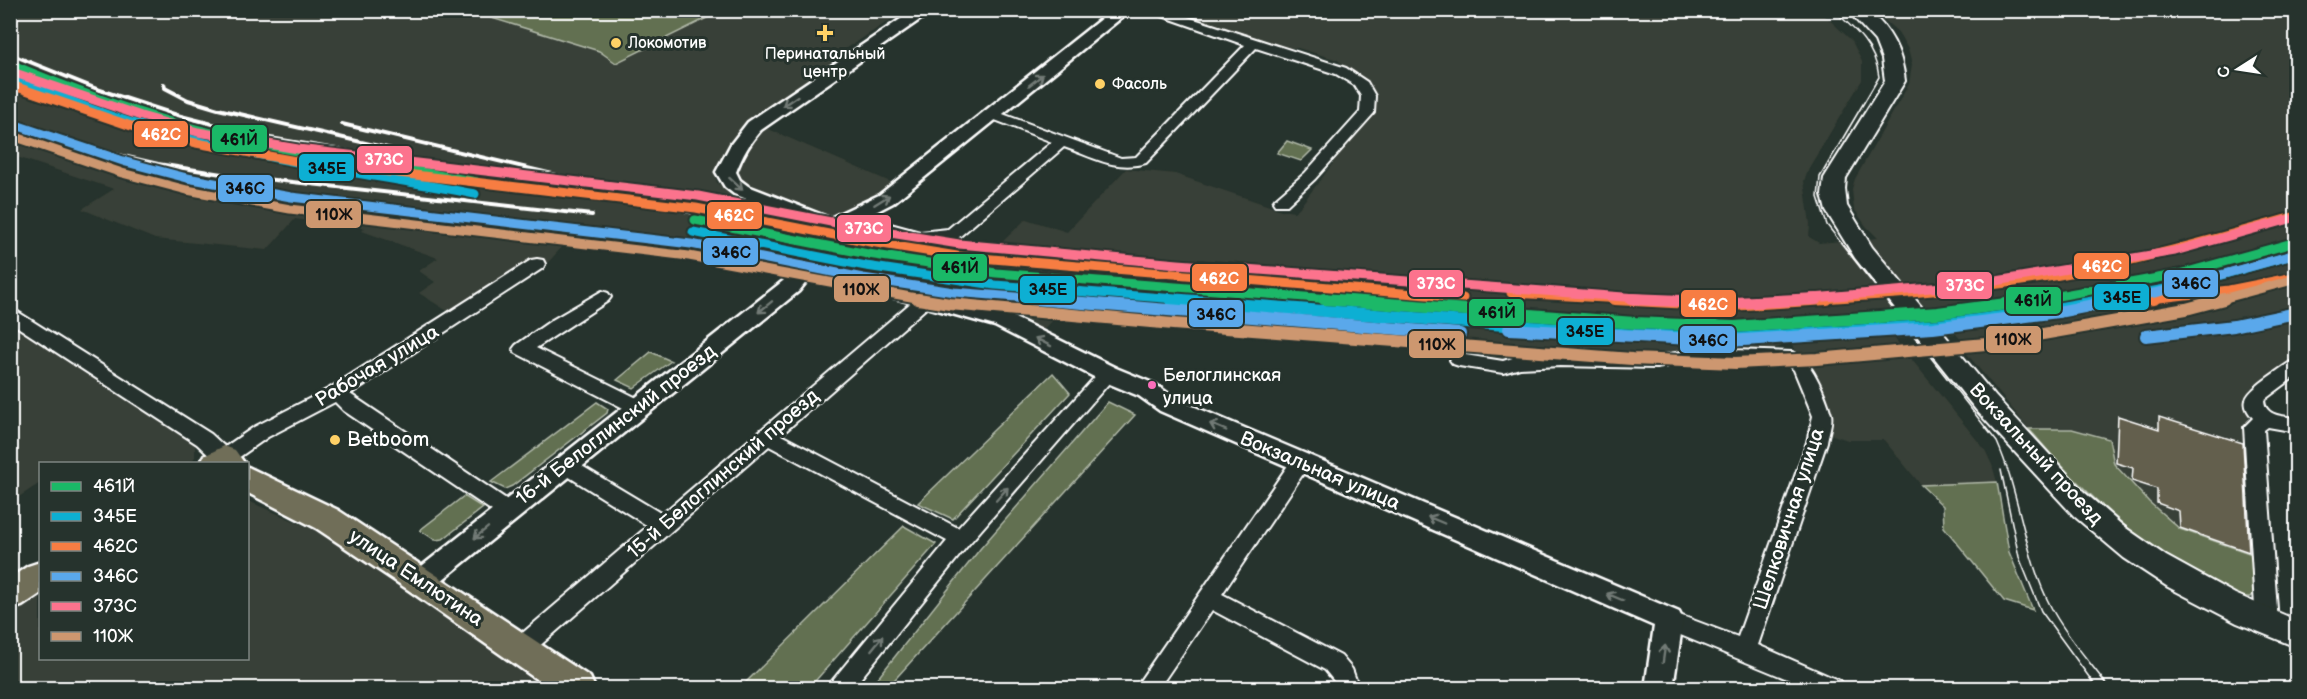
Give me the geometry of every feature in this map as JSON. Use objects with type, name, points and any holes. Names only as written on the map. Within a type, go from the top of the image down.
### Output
[{"type":"main road","name":"Вокзальный проезд","points":[[1856,10],[1881,33],[1891,48],[1895,64],[1895,81],[1835,178],[1832,188],[1837,210],[1855,239],[1941,351],[2021,444],[2072,497],[2112,533],[2152,562],[2199,590],[2267,623],[2296,634]]},
{"type":"main road","name":"улица Емлютина","points":[[249,480],[327,519],[422,580],[577,688]]},
{"type":"main road","points":[[10,596],[39,577]]},
{"type":"street","points":[[926,10],[761,120],[746,134],[731,160],[726,172],[732,183],[741,190],[828,230],[886,199],[1123,10]]},
{"type":"street","points":[[1150,10],[1341,71],[1360,82],[1368,96],[1367,113],[1310,176],[1281,202]]},
{"type":"street","points":[[992,114],[1119,162],[1130,163],[1140,159],[1252,44]]},
{"type":"street","points":[[857,214],[866,223],[920,237],[952,234],[1062,141]]},
{"type":"street","name":"Вокзальная улица","points":[[807,261],[1004,321],[1108,374],[1147,390],[1168,405],[1832,688]]},
{"type":"street","name":"16-й Белоглинский проезд","points":[[422,580],[791,286],[801,276],[807,261]]},
{"type":"street","name":"Рабочая улица","points":[[223,462],[261,432],[337,393],[537,264]]},
{"type":"street","points":[[602,297],[522,349],[638,407]]},
{"type":"street","name":"15-й Белоглинский проезд","points":[[520,649],[926,299]]},
{"type":"street","points":[[10,313],[204,439],[223,462]]},
{"type":"street","name":"Шелковичная улица","points":[[1459,360],[1503,367],[1519,362],[1560,360],[1656,362],[1701,355],[1792,358],[1802,367],[1822,416],[1817,442],[1745,650]]},
{"type":"street","points":[[2296,367],[2256,397],[2255,408],[2265,418],[2296,425]]},
{"type":"street","points":[[840,688],[962,538],[1108,374]]},
{"type":"street","points":[[337,393],[351,406],[508,511]]},
{"type":"street","points":[[2265,418],[2254,427],[2267,623]]},
{"type":"street","points":[[767,436],[962,538]]},
{"type":"street","points":[[1146,688],[1300,463]]},
{"type":"street","points":[[565,465],[663,525]]},
{"type":"street","points":[[1209,598],[1333,663],[1344,676],[1348,688]]},
{"type":"street","points":[[1659,688],[1669,620]]},
{"type":"shaded area","points":[[11,11],[469,11],[599,51],[616,63],[721,11],[904,11],[838,54],[843,57],[750,119],[718,166],[715,175],[717,183],[810,222],[814,231],[792,256],[783,260],[609,234],[571,237],[543,268],[529,265],[452,314],[419,293],[435,282],[419,271],[438,258],[362,231],[365,228],[295,219],[267,250],[155,239],[82,209],[114,189],[11,155]]},
{"type":"shaded area","points":[[1160,11],[1820,11],[1852,41],[1862,62],[1862,80],[1810,166],[1804,181],[1810,224],[1809,237],[1819,243],[1878,238],[1854,209],[1852,189],[1855,179],[1909,84],[1912,65],[1908,49],[1898,32],[1874,11],[2296,11],[2296,365],[2243,406],[2250,411],[2246,428],[2252,554],[2180,529],[2149,502],[2114,464],[2072,429],[2029,429],[1963,349],[1968,348],[1956,334],[1895,339],[1985,450],[1997,482],[1921,485],[1884,440],[1848,440],[1827,433],[1808,367],[1790,342],[1771,351],[1655,358],[1548,352],[1537,357],[1503,362],[1421,350],[1422,343],[1351,335],[1294,333],[1291,340],[1218,332],[1062,309],[1042,331],[1011,318],[819,263],[818,259],[833,234],[849,226],[859,226],[917,240],[996,248],[1026,219],[1067,232],[1126,169],[1175,174],[1281,210],[1294,212],[1334,162],[1345,141],[1375,112],[1375,96],[1365,81],[1348,71],[1338,60],[1298,48],[1279,48]]},
{"type":"shaded area","points":[[766,128],[895,184],[880,196],[832,218],[820,216],[748,186],[738,177],[739,160],[753,139]]},
{"type":"shaded area","points":[[11,325],[195,445],[195,457],[191,462],[39,462],[39,484],[11,502]]},
{"type":"shaded area","points":[[249,501],[319,532],[415,594],[550,688],[11,688],[11,606],[39,588],[39,660],[249,660]]},
{"type":"green space","name":"Локомотив","points":[[721,10],[616,63],[599,51],[469,11]]},
{"type":"green space","points":[[1287,141],[1312,150],[1301,161],[1277,153]]},
{"type":"green space","points":[[651,352],[671,361],[634,388],[617,380]]},
{"type":"green space","points":[[1053,373],[1070,393],[953,519],[918,503]]},
{"type":"green space","points":[[597,402],[608,409],[607,413],[512,486],[505,489],[491,482]]},
{"type":"green space","points":[[1108,402],[1135,415],[887,688],[870,688],[980,549]]},
{"type":"green space","points":[[2029,429],[2072,429],[2109,439],[2114,464],[2149,502],[2180,529],[2252,554],[2254,593],[2251,597],[2242,597],[2158,551],[2089,494]]},
{"type":"green space","points":[[1997,482],[2009,552],[2033,610],[2004,601],[1944,527],[1943,506],[1921,485]]},
{"type":"green space","points":[[464,496],[483,508],[443,539],[435,540],[420,530]]},
{"type":"green space","points":[[904,526],[936,544],[809,688],[740,688]]},
{"type":"building","points":[[2118,416],[2159,429],[2159,417],[2243,443],[2249,552],[2180,528],[2179,511],[2157,503],[2157,489],[2132,481],[2133,468],[2116,463]]},
{"type":"tunnel","points":[[809,256],[826,234]]},
{"type":"tram line","points":[[1833,10],[1863,39],[1874,57],[1879,77],[1820,177],[1818,197],[1827,225],[1997,442],[2012,484],[2035,569],[2052,609],[2064,629],[2109,688]]},
{"type":"tram line","points":[[2001,470],[2019,557],[2041,611],[2097,688]]},
{"type":"railway","points":[[10,54],[97,89],[177,115],[264,137],[573,188],[699,214]]},
{"type":"railway","points":[[164,84],[165,88],[188,100],[218,109],[396,150]]},
{"type":"railway","points":[[10,86],[117,124],[219,150],[329,167],[477,182]]},
{"type":"railway","points":[[10,123],[76,145],[158,164],[228,175],[592,215]]},
{"type":"railway","points":[[342,124],[633,193]]},
{"type":"railway","points":[[10,134],[62,149]]},
{"type":"transit line","name":"461Й","points":[[10,64],[104,101],[200,130],[303,152],[477,182]]},
{"type":"transit line","name":"373C","points":[[18,74],[141,116],[198,132],[298,149],[698,196],[872,230],[959,244],[1178,264],[1636,299],[1734,303],[1812,299],[1978,284],[2175,251],[2290,219]]},
{"type":"transit line","name":"345Е","points":[[10,77],[102,113],[172,135],[265,156],[475,194]]},
{"type":"transit line","name":"462С","points":[[14,86],[137,128],[196,143],[296,161],[696,208],[870,242],[957,256],[1463,298]]},
{"type":"transit line","name":"346С","points":[[10,123],[126,162],[187,178],[291,197],[691,244],[863,278],[954,292],[1460,334]]},
{"type":"transit line","name":"110Ж","points":[[10,135],[122,173],[187,190],[290,209],[689,256],[950,304],[1173,324],[1632,359],[1736,363],[1817,359],[1986,344],[2186,309],[2296,279]]},
{"type":"transit line","name":"462С","points":[[1511,293],[1729,305],[1930,292],[2053,276],[2151,256],[2293,217]]},
{"type":"transit line","name":"461Й","points":[[695,220],[868,254],[996,273],[1635,323],[1734,327],[1938,313],[2037,300],[2180,274],[2296,242]]},
{"type":"transit line","name":"345Е","points":[[693,232],[866,266],[995,285],[1634,335],[1735,339],[1940,325],[2039,312],[2182,286],[2296,254]]},
{"type":"transit line","name":"346С","points":[[1509,329],[1728,341],[1933,328],[2058,312],[2159,292],[2296,254]]},
{"type":"transit line","name":"462С","points":[[2142,300],[2229,290],[2294,277]]},
{"type":"transit line","name":"346С","points":[[2146,336],[2234,326],[2296,313]]},
{"type":"place","name":"Перинатальный центр","points":[[825,33]]},
{"type":"place","name":"Локомотив","points":[[616,43]]},
{"type":"place","name":"Фасоль","points":[[1100,84]]},
{"type":"place","name":"Белоглинская улица","points":[[1152,385]]},
{"type":"place","name":"Betboom","points":[[335,440]]}]
